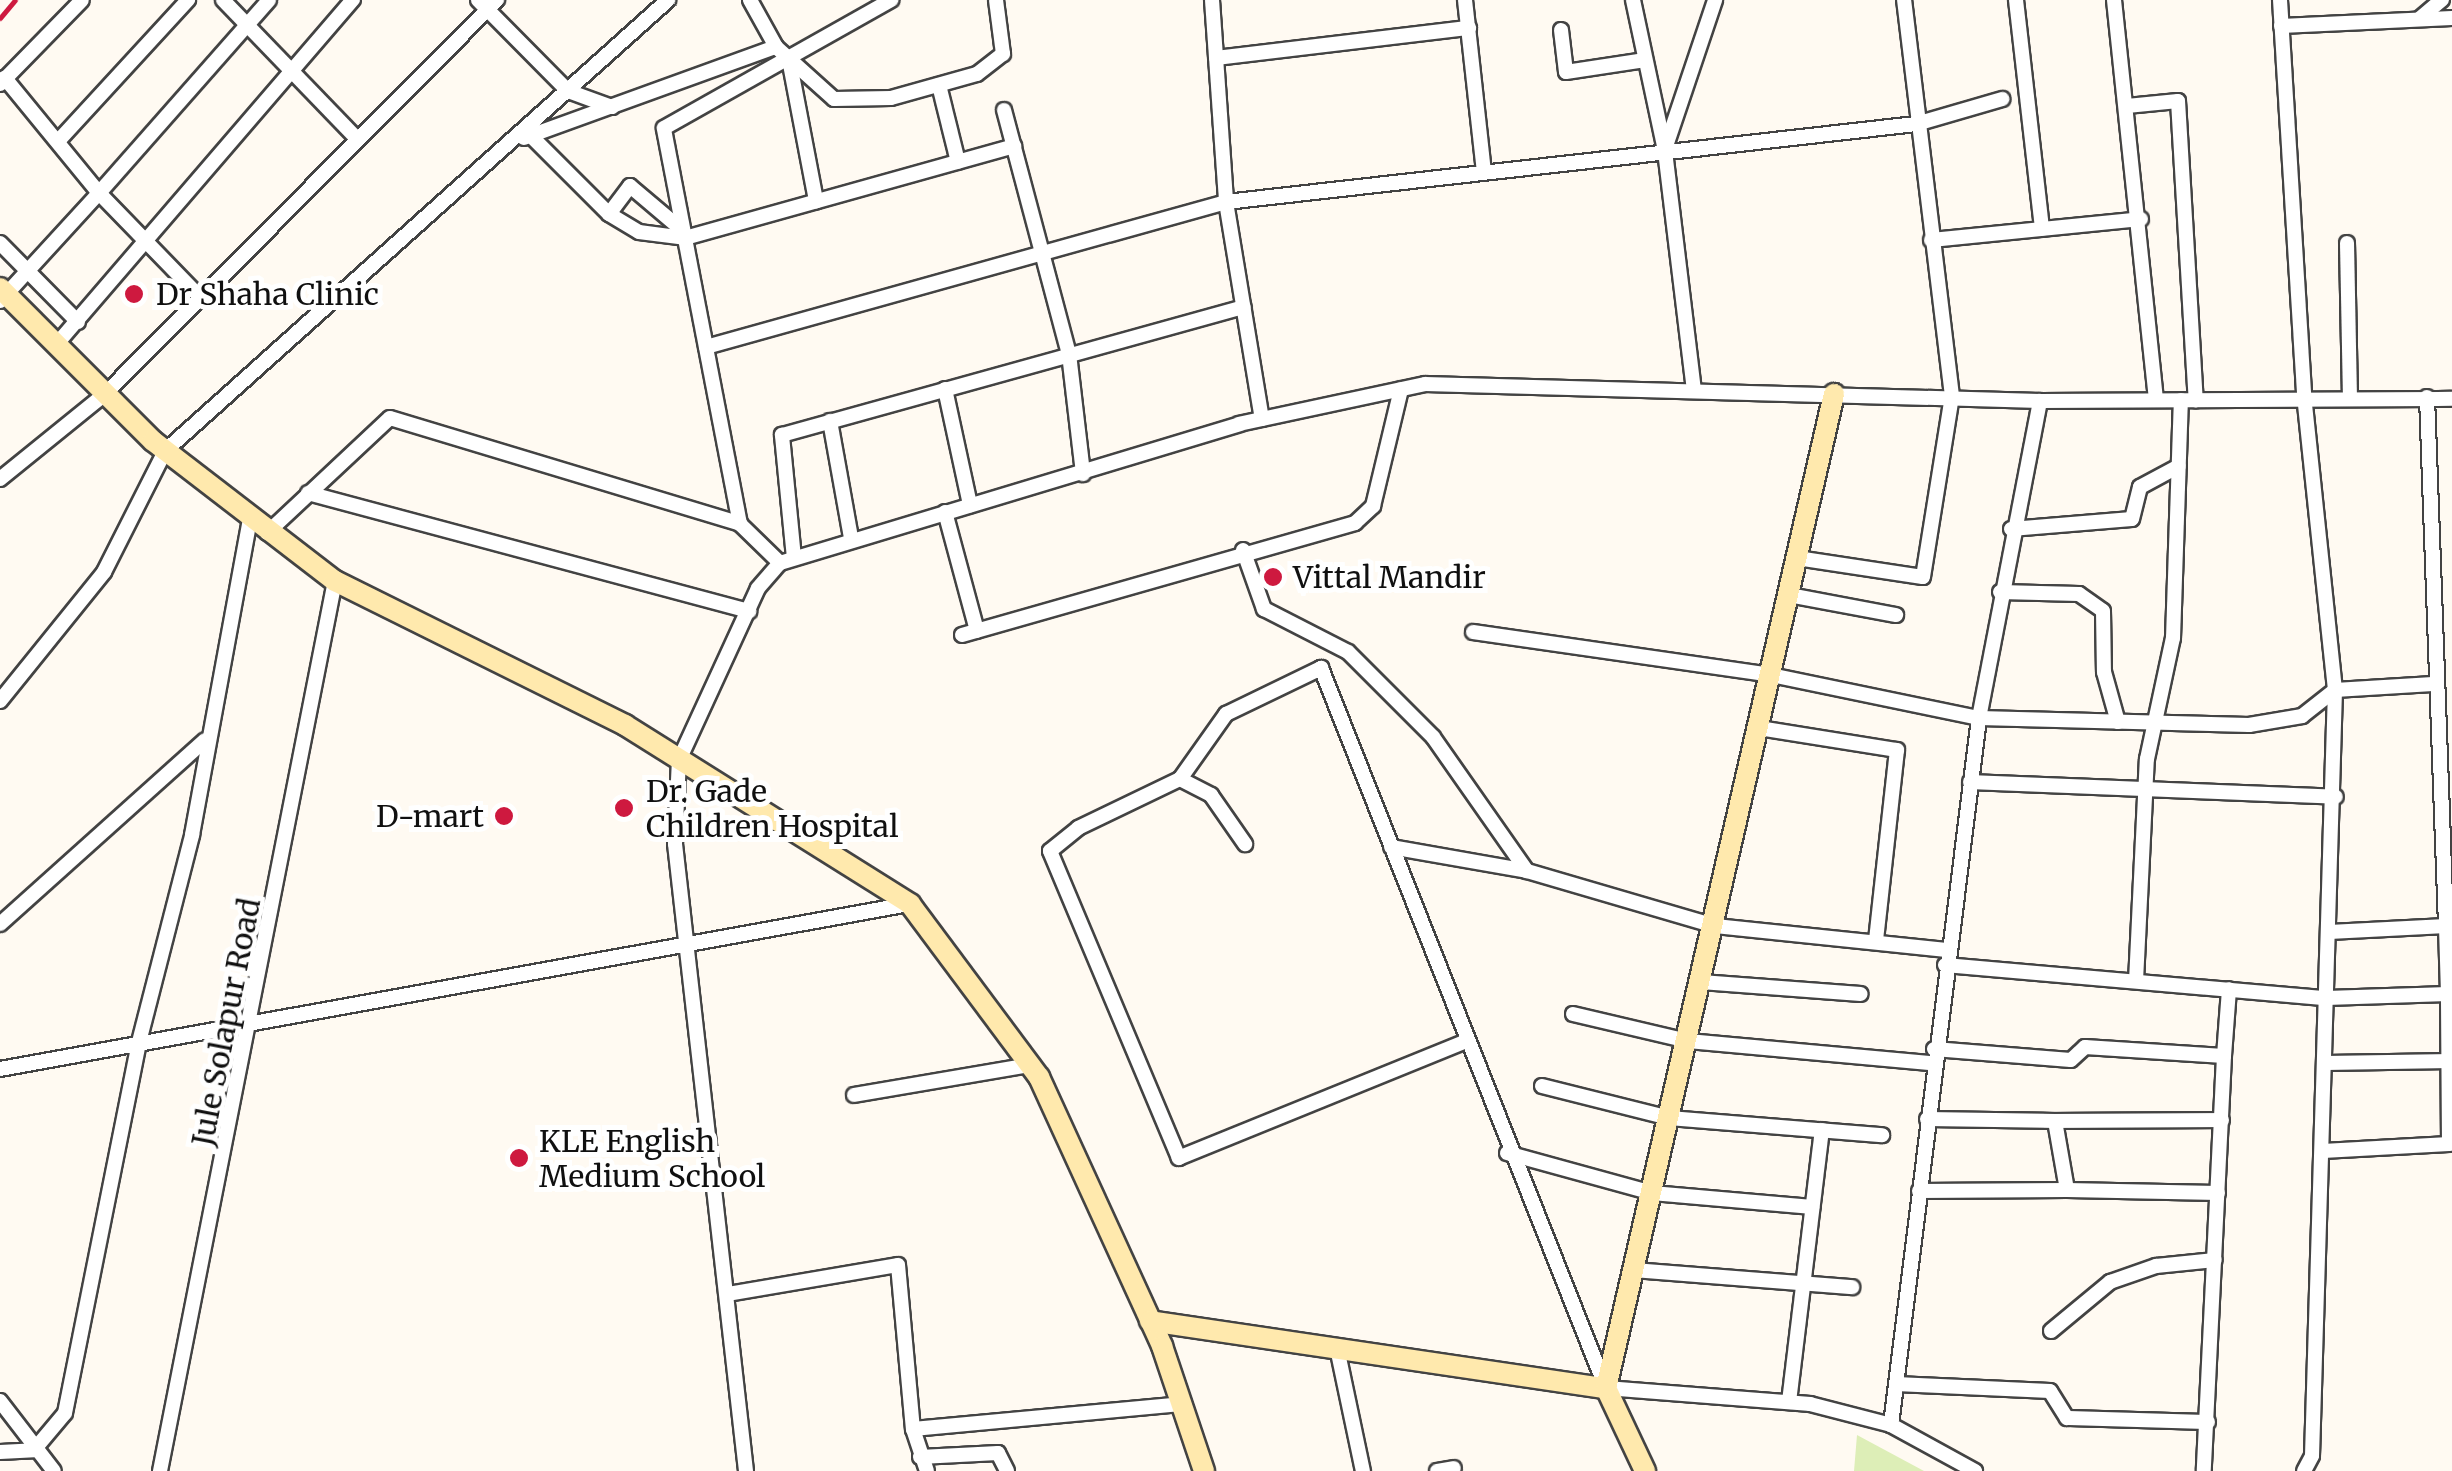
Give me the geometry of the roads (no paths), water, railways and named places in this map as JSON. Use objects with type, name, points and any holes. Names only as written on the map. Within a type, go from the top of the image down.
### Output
[{"type":"street","points":[[82,0],[3,81],[61,138],[99,193],[143,242],[198,295]]},
{"type":"street","points":[[61,138],[188,0]]},
{"type":"street","points":[[223,0],[244,28],[358,139]]},
{"type":"street","points":[[269,0],[99,193],[2,295],[166,450],[267,533],[335,581],[678,760],[910,904],[1029,1066],[1150,1320],[1204,1471]]},
{"type":"street","points":[[55,346],[353,0]]},
{"type":"street","points":[[0,702],[104,572],[166,450],[668,0]]},
{"type":"street","points":[[750,0],[776,47],[834,99],[939,85],[977,74],[1003,54],[996,0]]},
{"type":"street","points":[[740,524],[664,128],[890,0]]},
{"type":"street","points":[[1212,0],[1226,202],[1262,419]]},
{"type":"street","points":[[1466,0],[1484,172]]},
{"type":"street","points":[[1633,0],[1665,151],[1694,389]]},
{"type":"street","points":[[1665,151],[1715,0]]},
{"type":"street","points":[[1797,558],[1922,577],[1952,396],[1916,124],[1904,0]]},
{"type":"street","points":[[2016,0],[2042,229]]},
{"type":"street","points":[[2114,0],[2141,219],[2156,400]]},
{"type":"street","points":[[2280,0],[2304,395],[2335,690],[2336,797],[2312,1464],[2304,1471]]},
{"type":"street","points":[[2418,20],[2442,0]]},
{"type":"street","points":[[0,480],[105,394],[488,3],[568,91],[612,107]]},
{"type":"street","points":[[2281,26],[2452,18]]},
{"type":"street","points":[[1216,58],[1468,28]]},
{"type":"street","points":[[1561,30],[1566,72],[1645,60]]},
{"type":"street","points":[[514,142],[776,47]]},
{"type":"street","points":[[789,58],[816,201]]},
{"type":"street","points":[[939,85],[958,162]]},
{"type":"street","points":[[706,347],[1226,202],[1916,124],[2002,98]]},
{"type":"street","points":[[2127,106],[2178,101],[2189,400],[2179,466],[2173,638],[2153,723],[2136,982]]},
{"type":"street","points":[[1004,110],[1070,354],[1082,474]]},
{"type":"street","points":[[530,136],[609,214],[639,232],[684,235],[1014,146]]},
{"type":"street","points":[[609,214],[630,186],[684,235]]},
{"type":"street","points":[[1931,240],[2141,219]]},
{"type":"street","points":[[2348,242],[2350,395]]},
{"type":"street","points":[[0,243],[78,322]]},
{"type":"street","points":[[787,560],[782,435],[1244,307]]},
{"type":"street","points":[[944,389],[970,505]]},
{"type":"street","points":[[944,512],[970,633],[1243,550],[1355,524],[1374,506],[1401,389]]},
{"type":"street","points":[[746,1471],[675,844],[678,760],[749,612],[787,560],[1262,419],[1401,389],[1694,389],[2040,401],[2304,395],[2452,399]]},
{"type":"street","points":[[1606,1388],[1834,394]]},
{"type":"street","points":[[2324,1151],[2449,1144],[2449,947],[2434,684],[2427,398]]},
{"type":"street","points":[[1891,1425],[1933,1056],[1979,718],[2011,529],[2040,401]]},
{"type":"street","points":[[267,533],[390,418],[740,524],[787,560]]},
{"type":"street","points":[[830,421],[851,538]]},
{"type":"street","points":[[2011,529],[2132,519],[2140,486],[2179,466]]},
{"type":"street","points":[[308,493],[749,612]]},
{"type":"street","points":[[0,1452],[34,1450],[65,1412],[139,1042],[192,835],[205,740],[250,519]]},
{"type":"street","points":[[1243,550],[1264,608],[1348,652],[1433,738],[1527,871]]},
{"type":"street","name":"Jule Solapur Road","points":[[160,1471],[255,1020],[335,581]]},
{"type":"street","points":[[2000,592],[2078,594],[2103,611],[2104,672],[2118,722]]},
{"type":"street","points":[[1789,594],[1896,615]]},
{"type":"street","points":[[1473,632],[1771,676],[1979,718],[2153,723],[2302,716],[2335,690],[2434,684]]},
{"type":"street","points":[[1464,1042],[1179,1158],[1050,851],[1078,828],[1180,779],[1226,714],[1320,668],[1507,1153],[1645,1471]]},
{"type":"street","points":[[1759,728],[1897,750],[1876,941]]},
{"type":"street","points":[[0,924],[205,740]]},
{"type":"street","points":[[1180,779],[1211,796],[1246,844]]},
{"type":"street","points":[[1970,782],[2336,797]]},
{"type":"street","points":[[1391,847],[1527,871],[1715,926],[1876,941],[1946,958],[2136,982],[2326,998],[2448,994]]},
{"type":"street","points":[[0,1069],[910,904]]},
{"type":"street","points":[[2329,932],[2446,926]]},
{"type":"street","points":[[1702,982],[1861,994]]},
{"type":"street","points":[[2204,1471],[2229,990]]},
{"type":"street","points":[[1574,1014],[1688,1040],[1933,1056],[2072,1060],[2084,1046],[2224,1056]]},
{"type":"street","points":[[2325,1063],[2450,1061]]},
{"type":"street","points":[[854,1095],[1029,1066]]},
{"type":"street","points":[[1542,1086],[1669,1118],[1882,1135]]},
{"type":"street","points":[[1927,1119],[2222,1120]]},
{"type":"street","points":[[2055,1121],[2067,1190]]},
{"type":"street","points":[[1788,1402],[1822,1130]]},
{"type":"street","points":[[1507,1153],[1652,1192],[1812,1206]]},
{"type":"street","points":[[1919,1191],[2218,1193]]},
{"type":"street","points":[[2051,1331],[2110,1282],[2156,1266],[2215,1260]]},
{"type":"street","points":[[728,1294],[898,1265],[913,1429],[923,1464],[998,1453],[1007,1471]]},
{"type":"street","points":[[1634,1270],[1852,1287]]},
{"type":"street","points":[[1150,1320],[1606,1388],[1788,1402],[1891,1425],[1975,1471]]},
{"type":"street","points":[[1337,1348],[1363,1471]]},
{"type":"street","points":[[1896,1384],[2050,1392],[2067,1418],[2208,1422]]},
{"type":"street","points":[[0,1401],[34,1450],[54,1471]]},
{"type":"street","points":[[913,1429],[1181,1404]]},
{"type":"street","points":[[1437,1471],[1454,1468]]},
{"type":"railway","points":[[0,18],[15,0]]},
{"type":"place","name":"Dr Shaha Clinic","points":[[134,294]]},
{"type":"place","name":"Vittal Mandir","points":[[1273,577]]},
{"type":"place","name":"Dr. Gade Children Hospital","points":[[624,808]]},
{"type":"place","name":"D-mart","points":[[504,816]]},
{"type":"place","name":"KLE English Medium School","points":[[519,1158]]}]
